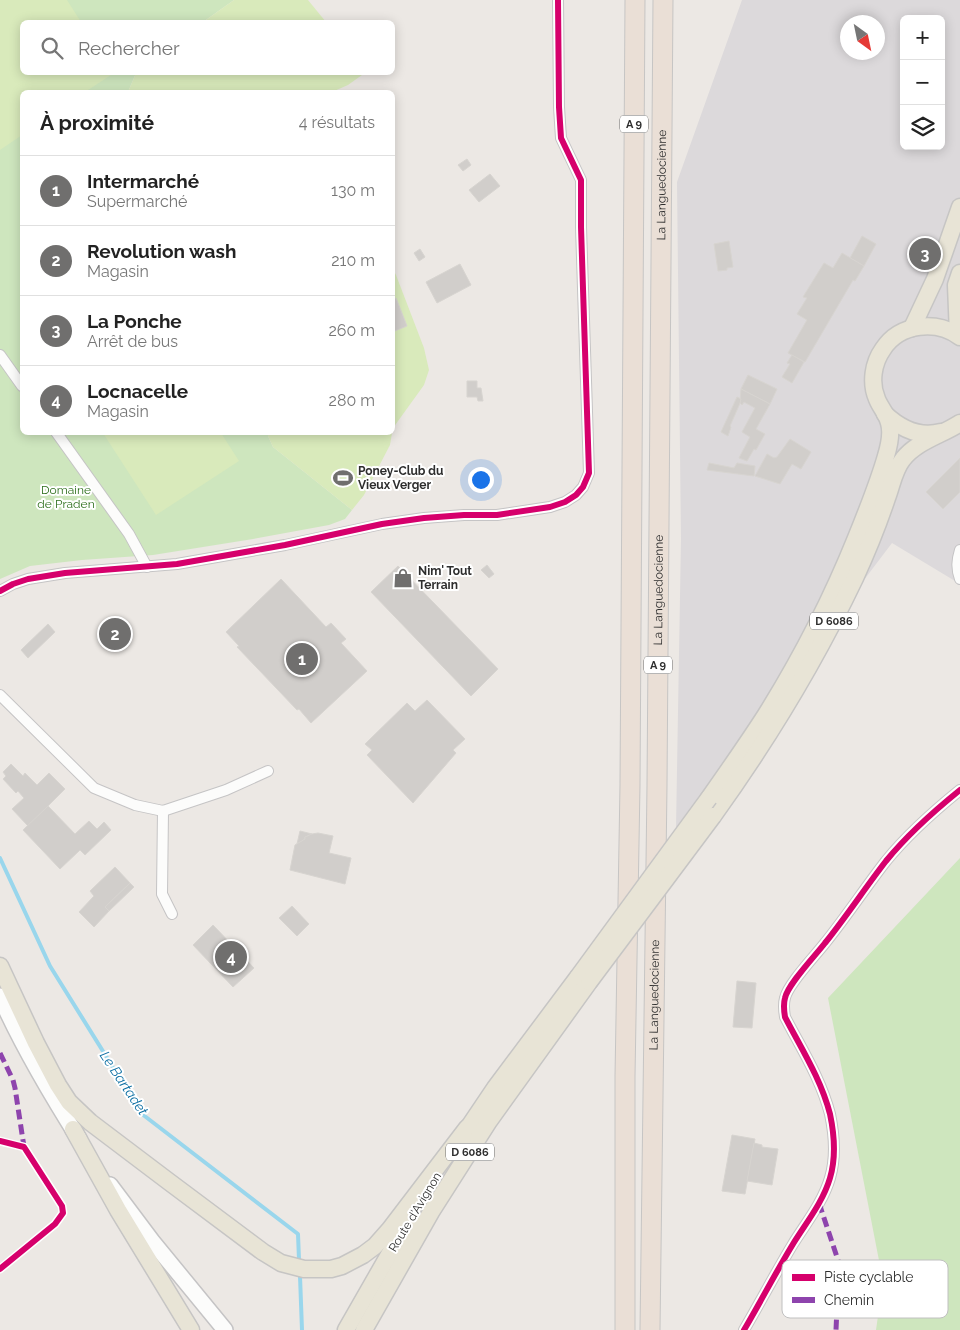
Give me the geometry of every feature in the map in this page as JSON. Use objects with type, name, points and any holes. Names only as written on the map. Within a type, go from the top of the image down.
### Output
[{"type":"highway","name":"A 9","points":[[625,1330],[625,1076],[630,785],[635,0]]},
{"type":"highway","name":"La Languedocienne","points":[[650,1330],[658,776],[662,0]]},
{"type":"main road","points":[[912,328],[935,280],[960,207]]},
{"type":"main road","points":[[959,336],[956,285],[960,273]]},
{"type":"main road","points":[[957,425],[929,434],[908,431],[896,424],[885,414],[876,399],[873,381],[875,364],[883,348],[896,335],[912,328],[928,326],[944,328],[959,336]]},
{"type":"main road","name":"D 6086","points":[[583,979],[764,717],[789,677],[822,616],[867,511],[887,454],[890,428],[885,414]]},
{"type":"main road","name":"D 6086","points":[[583,979],[713,816],[786,708],[856,577],[898,466],[903,458],[914,448],[957,425]]},
{"type":"main road","points":[[0,966],[36,1044],[69,1102],[90,1122],[168,1182],[263,1252],[281,1263],[304,1269],[331,1269],[348,1264],[363,1255],[375,1246],[390,1229],[467,1128]]},
{"type":"main road","name":"Route d'Avignon","points":[[346,1330],[409,1219],[467,1128],[495,1088],[583,979]]},
{"type":"main road","name":"Route d'Avignon","points":[[364,1330],[431,1212],[583,979]]},
{"type":"main road","points":[[0,996],[15,1028],[118,1210],[191,1330]]},
{"type":"main road","points":[[73,1129],[105,1178],[147,1234],[225,1330]]},
{"type":"street","points":[[0,591],[28,579],[65,573],[177,564],[382,524],[424,518],[497,515],[540,509],[565,502],[576,495],[589,473],[581,180],[561,138],[558,0]]},
{"type":"street","points":[[0,355],[20,383]]},
{"type":"street","points":[[58,435],[129,534],[147,567]]},
{"type":"street","points":[[960,550],[957,568],[960,579]]},
{"type":"street","points":[[0,695],[94,788],[135,805],[163,810],[226,790],[268,771]]},
{"type":"street","points":[[785,1260],[819,1203],[830,1177],[833,1140],[830,1114],[820,1085],[785,1017],[783,1007],[785,998],[792,984],[887,860],[939,807],[960,790]]},
{"type":"street","points":[[163,810],[162,894],[172,914]]},
{"type":"street","points":[[744,1330],[782,1265]]},
{"type":"shaded area","points":[[742,0],[960,0],[960,584],[892,543],[676,828],[681,539],[677,182]]},
{"type":"green space","name":"Domaine de Praden","points":[[0,0],[234,0],[206,20],[20,20],[20,75],[135,75],[129,90],[20,90],[20,435],[268,435],[273,447],[352,510],[345,519],[329,525],[153,555],[30,566],[0,579]]},
{"type":"green space","points":[[0,0],[67,0],[80,20],[20,20],[20,75],[111,75],[88,90],[20,90],[20,136],[0,150]]},
{"type":"green space","points":[[234,0],[308,0],[324,20],[206,20]]},
{"type":"green space","points":[[135,75],[362,75],[348,85],[337,90],[129,90]]},
{"type":"green space","name":"Poney-Club du Vieux Verger","points":[[395,273],[424,348],[429,370],[424,385],[395,425]]},
{"type":"green space","points":[[104,435],[222,435],[239,461],[156,515]]},
{"type":"green space","name":"Poney-Club du Vieux Verger","points":[[392,435],[390,445],[364,495],[352,510],[273,447],[268,436]]},
{"type":"green space","points":[[960,858],[960,1330],[876,1330],[878,1318],[948,1318],[948,1260],[879,1260],[828,998]]},
{"type":"building","points":[[467,159],[471,165],[463,171],[458,165]]},
{"type":"building","points":[[490,174],[500,186],[479,202],[469,190]]},
{"type":"building","points":[[862,236],[876,244],[864,266],[850,258]]},
{"type":"building","points":[[729,241],[733,267],[718,271],[714,244]]},
{"type":"building","points":[[420,249],[425,257],[419,261],[414,253]]},
{"type":"building","points":[[842,253],[864,266],[855,281],[853,280],[805,362],[788,353],[807,320],[797,314],[807,298],[803,297],[824,263],[833,268]]},
{"type":"building","points":[[460,264],[471,285],[437,303],[426,282]]},
{"type":"building","points":[[395,298],[407,326],[395,331]]},
{"type":"building","points":[[792,355],[804,362],[792,383],[782,377],[790,364],[787,363]]},
{"type":"building","points":[[748,375],[777,389],[770,404],[741,389]]},
{"type":"building","points":[[467,381],[477,381],[477,388],[481,388],[483,401],[478,401],[477,397],[467,397]]},
{"type":"building","points":[[741,389],[770,404],[756,429],[765,434],[747,461],[739,458],[750,437],[742,432],[755,408],[744,402],[742,405],[740,403]]},
{"type":"building","points":[[737,397],[741,399],[728,436],[721,432]]},
{"type":"building","points":[[790,439],[811,452],[801,469],[792,464],[780,484],[755,476],[767,454],[774,458],[777,457]]},
{"type":"building","points":[[960,458],[960,492],[943,509],[926,492]]},
{"type":"building","points":[[709,463],[734,468],[737,463],[755,466],[754,476],[707,470]]},
{"type":"building","points":[[487,565],[494,574],[489,578],[481,570]]},
{"type":"building","points":[[398,566],[498,669],[471,696],[371,592]]},
{"type":"building","points":[[281,579],[326,627],[331,623],[346,639],[341,643],[367,671],[311,723],[237,647],[239,646],[226,632]]},
{"type":"building","points":[[48,624],[55,632],[28,658],[21,650]]},
{"type":"building","points":[[427,700],[465,739],[453,750],[456,753],[413,803],[367,755],[372,750],[365,744],[407,703],[415,711]]},
{"type":"building","points":[[11,764],[23,776],[25,773],[37,785],[49,773],[65,789],[28,826],[12,809],[24,798],[18,791],[16,793],[3,779],[6,776],[3,772]]},
{"type":"building","points":[[48,806],[75,834],[89,821],[97,829],[104,822],[111,830],[85,855],[80,850],[60,869],[23,830]]},
{"type":"building","points":[[300,831],[312,834],[297,844]]},
{"type":"building","points":[[318,833],[333,836],[329,853],[351,858],[345,884],[290,870],[295,845],[305,839],[305,837]]},
{"type":"building","points":[[115,867],[130,883],[105,907],[109,911],[94,927],[79,912],[94,896],[90,891]]},
{"type":"building","points":[[130,883],[134,887],[109,911],[105,907]]},
{"type":"building","points":[[292,906],[309,924],[297,936],[279,918]]},
{"type":"building","points":[[213,925],[254,968],[233,987],[193,945]]},
{"type":"building","points":[[737,981],[756,983],[752,1028],[733,1027]]},
{"type":"building","points":[[732,1135],[755,1139],[745,1194],[722,1191]]},
{"type":"building","points":[[754,1143],[762,1145],[762,1147],[778,1149],[772,1185],[747,1181]]},
{"type":"waterway","name":"Le Bartadet","points":[[0,858],[50,966],[142,1114],[298,1234],[299,1260]]},
{"type":"waterway","name":"Le Bartadet","points":[[300,1276],[302,1330]]},
{"type":"marked path","points":[[0,1053],[13,1080],[24,1147]]},
{"type":"marked path","points":[[819,1203],[838,1260]]},
{"type":"marked path","points":[[836,1330],[837,1318]]},
{"type":"cycle path","points":[[0,591],[28,579],[65,573],[177,564],[285,545],[382,524],[424,518],[497,515],[550,507],[565,502],[576,495],[583,487],[589,473],[581,180],[561,138],[558,0]]},
{"type":"cycle path","points":[[784,1260],[819,1204],[827,1187],[834,1154],[830,1114],[826,1101],[816,1076],[785,1017],[784,1003],[787,992],[894,851],[922,823],[960,790]]},
{"type":"cycle path","points":[[0,1141],[24,1147],[62,1206],[63,1213],[55,1224],[0,1269]]},
{"type":"cycle path","points":[[744,1330],[782,1264]]},
{"type":"place","name":"La Ponche","points":[[925,254]]},
{"type":"place","name":"Poney-Club du Vieux Verger","points":[[343,478]]},
{"type":"place","name":"Nim' Tout Terrain","points":[[403,578]]},
{"type":"place","name":"Revolution wash","points":[[115,634]]},
{"type":"place","name":"Intermarché","points":[[302,659]]},
{"type":"place","name":"Locnacelle","points":[[231,957]]}]
